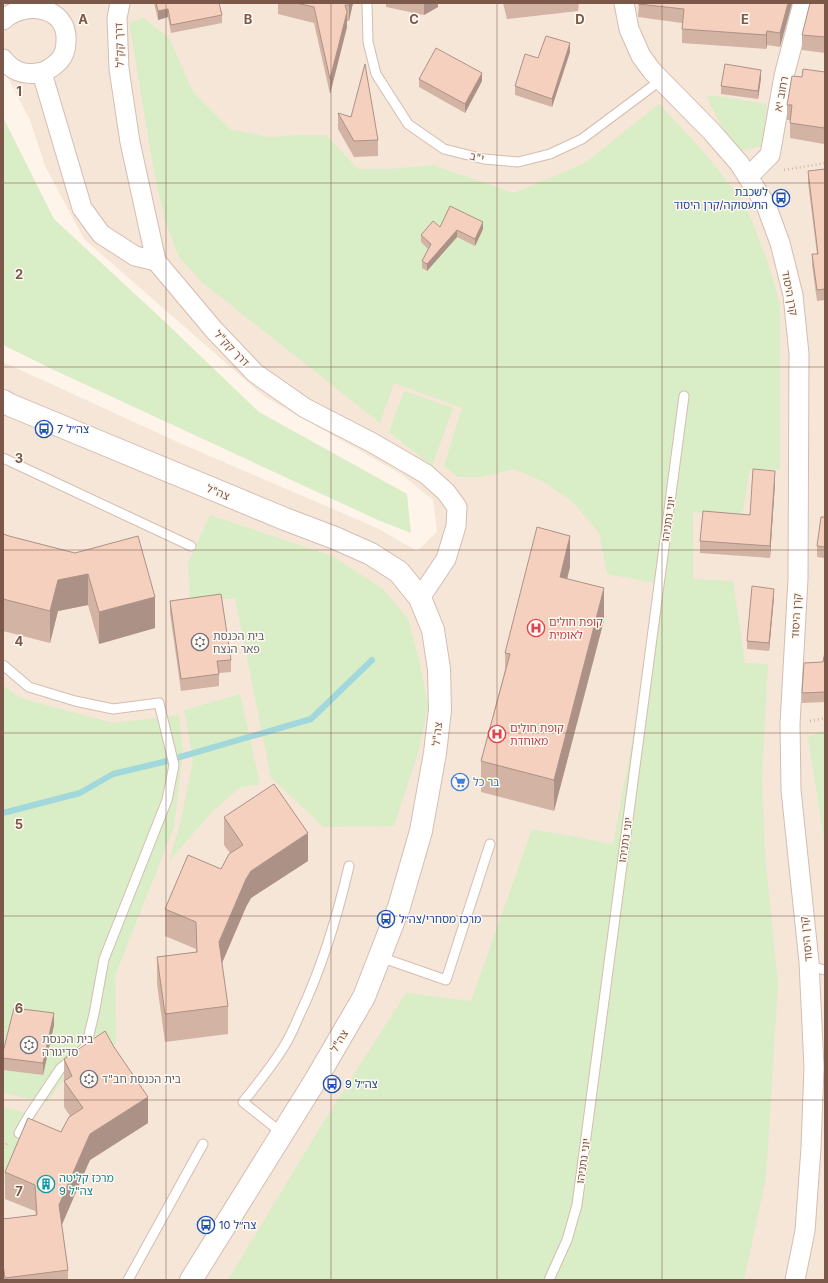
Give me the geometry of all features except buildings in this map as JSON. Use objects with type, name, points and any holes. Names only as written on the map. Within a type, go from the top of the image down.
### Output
[{"type":"street","name":"דרך קק\"ל","points":[[120,3],[117,18],[119,69],[130,142],[156,261],[214,330],[255,373],[305,408],[370,442],[426,474],[446,492],[457,507],[456,526],[446,558],[420,598]]},
{"type":"street","name":"קרן היסוד","points":[[624,3],[629,29],[641,56],[652,71],[712,132],[739,163],[766,205],[780,243],[793,296],[799,354],[798,579],[790,731],[791,790],[817,968],[811,1148],[805,1231],[795,1280]]},
{"type":"street","name":"רחוב יא","points":[[748,177],[770,155],[784,76],[802,3]]},
{"type":"street","points":[[3,20],[7,14],[16,8],[37,4],[56,15],[63,25],[66,36],[66,48],[61,59],[53,67],[42,73],[30,74],[19,72],[8,66],[3,59]]},
{"type":"street","points":[[42,73],[82,208],[101,234],[134,256],[156,261]]},
{"type":"street","name":"צה\"ל","points":[[3,401],[10,406],[371,554],[399,572],[420,598],[433,630],[439,669],[440,710],[435,753],[421,830],[399,907],[364,997],[283,1134],[191,1280]]},
{"type":"lane","name":"י\"ב","points":[[367,3],[368,42],[376,74],[408,124],[444,148],[484,159],[518,162],[550,154],[582,138],[661,80]]},
{"type":"lane","name":"יוני נתניהו","points":[[549,1280],[566,1240],[577,1205],[684,396]]},
{"type":"lane","points":[[3,458],[191,546]]},
{"type":"lane","points":[[3,665],[29,687],[75,700],[113,709],[159,703],[174,766],[167,800],[104,959],[94,1014],[86,1047],[60,1069],[19,1133]]},
{"type":"lane","points":[[379,957],[446,980],[490,844]]},
{"type":"lane","points":[[283,1134],[243,1102],[262,1078],[286,1043],[309,995],[327,948],[349,866]]},
{"type":"lane","points":[[128,1280],[203,1144]]},
{"type":"shaded area","points":[[3,3],[825,3],[825,1280],[3,1280],[3,362],[182,444],[377,528],[417,551],[437,532],[433,500],[401,474],[265,397],[84,239],[45,166],[30,120],[3,68]]},
{"type":"green space","points":[[144,18],[169,38],[193,92],[231,130],[270,137],[326,135],[358,169],[390,169],[433,165],[514,193],[585,163],[659,104],[703,151],[745,204],[766,257],[780,304],[780,469],[750,470],[742,517],[693,512],[693,579],[733,581],[745,663],[768,664],[762,778],[765,854],[778,984],[766,1178],[744,1280],[228,1280],[321,1126],[406,993],[471,1001],[532,829],[613,844],[661,584],[607,574],[599,533],[573,502],[542,481],[514,469],[481,477],[458,477],[444,466],[462,408],[394,383],[380,423],[203,283],[179,257],[165,221],[153,166],[129,22]]},
{"type":"green space","points":[[711,95],[767,104],[762,146],[741,151],[720,123],[707,98]]},
{"type":"green space","points":[[3,117],[54,219],[259,412],[407,494],[411,533],[380,521],[3,345]]},
{"type":"green space","points":[[404,391],[453,408],[432,466],[389,432]]},
{"type":"green space","points":[[210,515],[332,556],[383,589],[408,619],[419,659],[428,706],[418,753],[394,826],[324,827],[271,778],[235,598],[190,603],[188,563]]},
{"type":"green space","points":[[3,685],[20,698],[113,723],[179,715],[183,752],[174,827],[115,976],[116,1043],[67,1075],[47,1102],[3,1093]]},
{"type":"green space","points":[[240,694],[260,784],[239,788],[211,813],[169,861],[180,824],[193,760],[184,710]]},
{"type":"green space","points":[[825,730],[825,847],[808,737]]},
{"type":"green space","points":[[3,1107],[36,1115],[3,1185]]},
{"type":"waterway","points":[[3,813],[80,793],[113,774],[163,762],[311,719],[372,660]]},
{"type":"place","name":"לשכבת התעסוקה/קרן היסוד","points":[[781,198]]},
{"type":"place","name":"צה״ל 7","points":[[44,429]]},
{"type":"place","name":"קופת חולים לאומית","points":[[536,628]]},
{"type":"place","name":"בית הכנסת פאר הנצח","points":[[200,642]]},
{"type":"place","name":"קופת חולים מאוחדת","points":[[497,734]]},
{"type":"place","name":"בר כל","points":[[460,782]]},
{"type":"place","name":"מרכז מסחרי/צה״ל","points":[[386,919]]},
{"type":"place","name":"בית הכנסת סדיגורה","points":[[29,1045]]},
{"type":"place","name":"בית הכנסת חב\"ד","points":[[89,1079]]},
{"type":"place","name":"צה״ל 9","points":[[332,1084]]},
{"type":"place","name":"מרכז קליטה צה\"ל 9","points":[[46,1184]]},
{"type":"place","name":"צה״ל 10","points":[[206,1225]]}]
